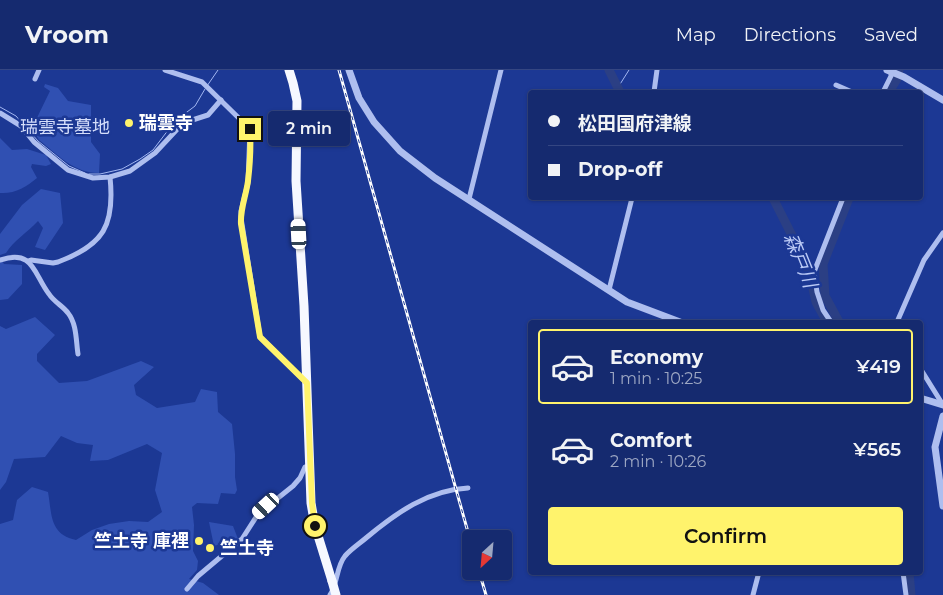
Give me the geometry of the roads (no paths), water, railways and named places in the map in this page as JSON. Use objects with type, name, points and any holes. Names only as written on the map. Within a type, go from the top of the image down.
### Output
[{"type":"main road","points":[[288,70],[297,101],[296,181],[304,306],[312,503],[315,526],[336,595]]},
{"type":"street","points":[[35,80],[38,70]]},
{"type":"street","points":[[165,70],[206,85],[250,129],[248,183],[241,218],[260,337],[307,383]]},
{"type":"street","points":[[348,70],[359,98],[374,122],[400,151],[435,178],[627,302],[675,320]]},
{"type":"street","points":[[468,199],[501,70]]},
{"type":"street","points":[[654,90],[657,70]]},
{"type":"street","points":[[889,70],[943,100]]},
{"type":"street","points":[[884,90],[891,76],[889,70]]},
{"type":"street","points":[[836,85],[847,90]]},
{"type":"street","points":[[0,113],[21,126],[34,142],[68,170],[93,178],[110,177],[130,171],[155,153],[183,123],[208,115],[221,100]]},
{"type":"street","points":[[28,261],[58,262],[93,244],[104,229],[108,218],[112,198],[110,177]]},
{"type":"street","points":[[609,290],[632,200]]},
{"type":"street","points":[[830,320],[823,310],[817,292],[814,272],[842,200]]},
{"type":"street","points":[[898,320],[924,260],[943,233]]},
{"type":"street","points":[[0,260],[17,257],[32,264],[50,296],[72,319],[78,354]]},
{"type":"street","points":[[923,373],[943,406]]},
{"type":"street","points":[[923,399],[943,406]]},
{"type":"street","points":[[943,416],[935,447],[943,506]]},
{"type":"street","points":[[187,589],[198,576],[242,539],[258,514],[294,486],[305,468],[310,465]]},
{"type":"street","points":[[330,595],[345,556],[398,513],[442,491],[468,488]]},
{"type":"street","points":[[327,567],[339,568]]},
{"type":"street","points":[[753,595],[758,575]]},
{"type":"street","points":[[904,575],[906,595]]},
{"type":"waterway","points":[[207,86],[218,70]]},
{"type":"waterway","name":"森戸川","points":[[609,70],[619,90]]},
{"type":"waterway","points":[[617,89],[629,70]]},
{"type":"waterway","points":[[890,90],[897,79],[899,70]]},
{"type":"waterway","points":[[89,174],[100,174],[122,169],[153,150],[175,121],[195,106],[205,89]]},
{"type":"waterway","points":[[0,107],[16,116],[38,141],[69,166],[85,173]]},
{"type":"waterway","name":"森戸川","points":[[774,200],[808,267],[816,302],[826,320]]},
{"type":"waterway","points":[[838,320],[825,296],[823,264],[848,200]]},
{"type":"waterway","points":[[909,575],[911,595]]},
{"type":"railway","points":[[339,70],[467,530]]},
{"type":"railway","points":[[482,580],[486,595]]},
{"type":"place","name":"瑞雲寺","points":[[129,123]]},
{"type":"place","name":"竺土寺 庫裡","points":[[199,541]]},
{"type":"place","name":"竺土寺","points":[[210,548]]},
{"type":"park label","name":"瑞雲寺墓地","points":[[65,127]]}]
